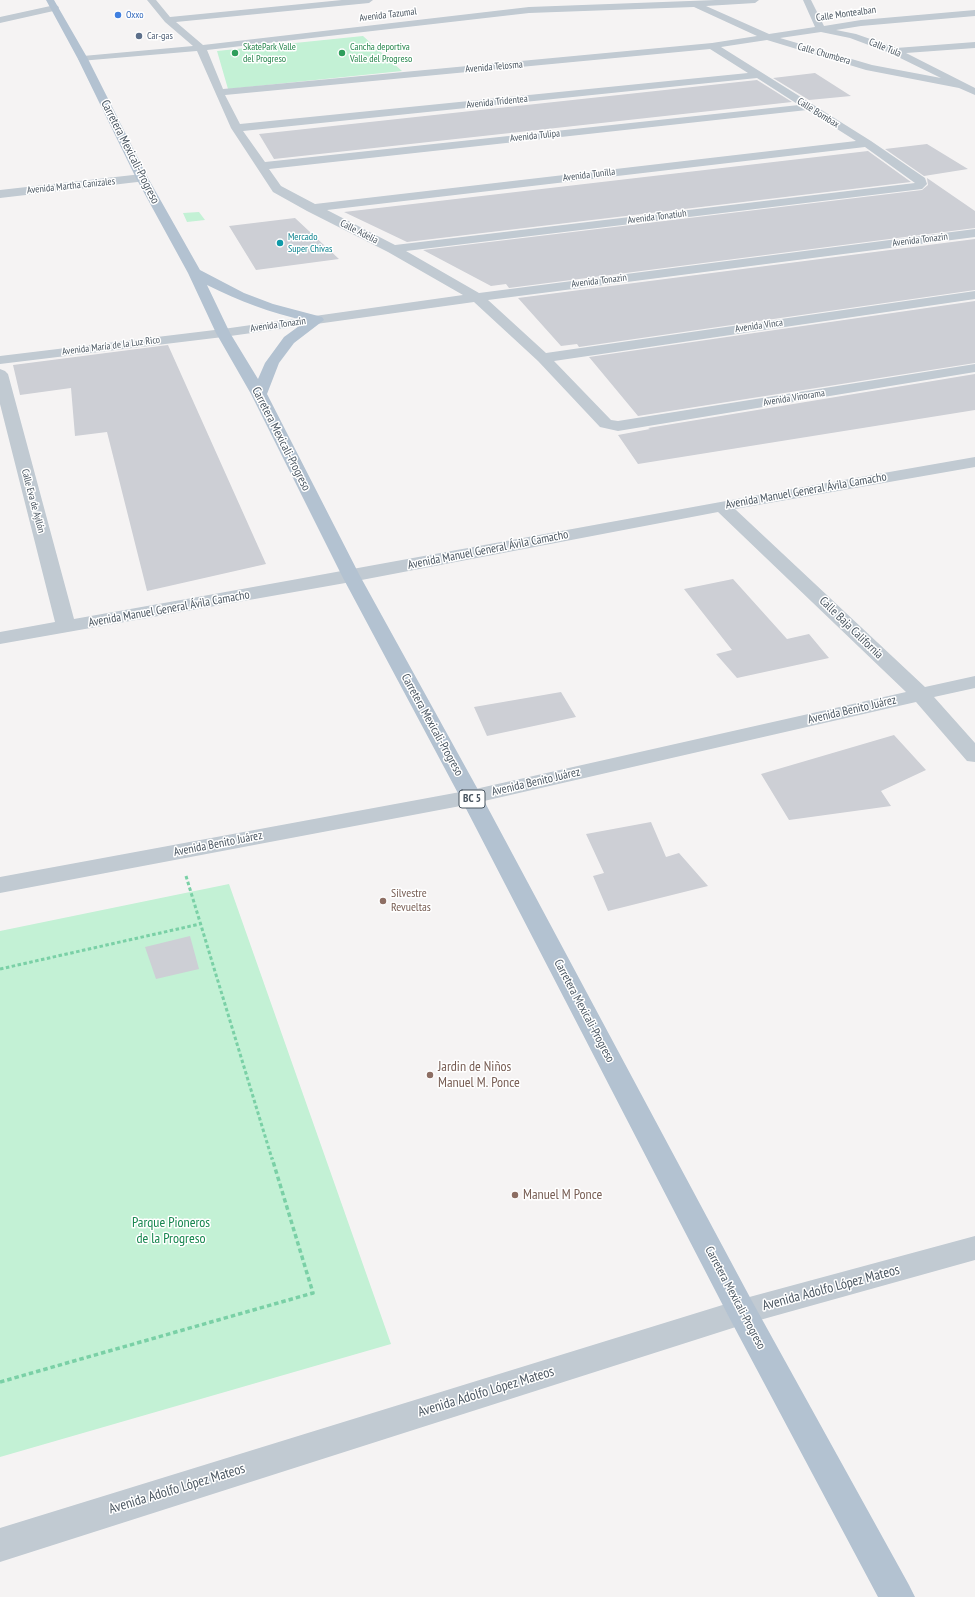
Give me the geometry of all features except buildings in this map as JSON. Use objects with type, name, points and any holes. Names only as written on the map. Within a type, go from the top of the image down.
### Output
[{"type":"main road","name":"Carretera Mexicali-Progreso","points":[[52,4],[83,59],[142,178],[196,273],[223,333],[259,394],[351,576],[471,797],[742,1312],[897,1597]]},
{"type":"main road","points":[[196,273],[239,296],[268,307],[317,320]]},
{"type":"main road","points":[[259,394],[272,363],[289,340],[317,320]]},
{"type":"street","name":"Calle Adelia","points":[[151,0],[168,20],[202,48],[219,92],[236,128],[263,166],[277,189],[311,208],[393,248],[477,297],[543,358],[606,424],[612,426]]},
{"type":"street","points":[[168,20],[369,0]]},
{"type":"street","points":[[640,0],[650,6]]},
{"type":"street","name":"Avenida Tazumal","points":[[83,59],[202,48],[529,10],[650,6],[695,2],[755,0]]},
{"type":"street","points":[[807,0],[817,19],[820,29]]},
{"type":"street","name":"Calle Chumbera","points":[[695,2],[769,38],[870,68],[958,85]]},
{"type":"street","points":[[0,20],[52,4]]},
{"type":"street","name":"Calle Montealban","points":[[769,38],[861,23],[975,13]]},
{"type":"street","name":"Calle Tula","points":[[820,29],[853,36],[895,51],[958,85],[975,92]]},
{"type":"street","name":"Avenida Telosma","points":[[219,92],[712,46],[769,38]]},
{"type":"street","points":[[872,52],[975,45]]},
{"type":"street","name":"Calle Bombax","points":[[712,46],[867,143],[921,181],[921,184]]},
{"type":"street","points":[[827,55],[857,53]]},
{"type":"street","name":"Avenida Tridentea","points":[[236,128],[759,75]]},
{"type":"street","name":"Avenida Tulipa","points":[[263,166],[808,107]]},
{"type":"street","name":"Avenida Tunilla","points":[[311,208],[867,143]]},
{"type":"street","name":"Avenida Martha Canizales","points":[[0,194],[142,178]]},
{"type":"street","name":"Avenida Tonatiuh","points":[[393,248],[910,187],[921,184]]},
{"type":"street","name":"Avenida Tonazin","points":[[223,333],[477,297],[975,233]]},
{"type":"street","name":"Avenida Vinca","points":[[543,358],[975,295]]},
{"type":"street","name":"Avenida María de la Luz Rico","points":[[0,360],[223,333]]},
{"type":"street","name":"Avenida Vinorama","points":[[612,426],[626,425],[975,368]]},
{"type":"street","name":"Calle Eva de Ayllón","points":[[0,374],[66,627]]},
{"type":"street","name":"Avenida Manuel General Ávila Camacho","points":[[0,638],[351,576],[722,506],[975,462]]},
{"type":"street","name":"Calle Baja California","points":[[722,506],[920,694],[975,756]]},
{"type":"street","name":"Avenida Benito Juárez","points":[[0,885],[471,797],[975,682]]},
{"type":"street","name":"Avenida Adolfo López Mateos","points":[[0,1545],[742,1312],[975,1248]]},
{"type":"path","points":[[0,1382],[313,1293],[200,924],[180,851]]},
{"type":"path","points":[[0,968],[200,924]]},
{"type":"green space","points":[[363,36],[402,71],[228,89],[217,51]]},
{"type":"green space","points":[[199,212],[205,220],[187,222],[183,213]]},
{"type":"green space","name":"Parque Pioneros de la Progreso","points":[[229,884],[391,1344],[0,1457],[0,931]]},
{"type":"place","name":"Oxxo","points":[[118,15]]},
{"type":"place","name":"Car-gas","points":[[139,36]]},
{"type":"place","name":"SkatePark Valle del Progreso","points":[[235,53]]},
{"type":"place","name":"Cancha deportiva Valle del Progreso","points":[[342,53]]},
{"type":"place","name":"Mercado Super Chivas","points":[[280,243]]},
{"type":"place","name":"Silvestre Revueltas","points":[[383,901]]},
{"type":"place","name":"Jardin de Niños Manuel M. Ponce","points":[[430,1075]]},
{"type":"place","name":"Manuel M Ponce","points":[[515,1195]]}]
